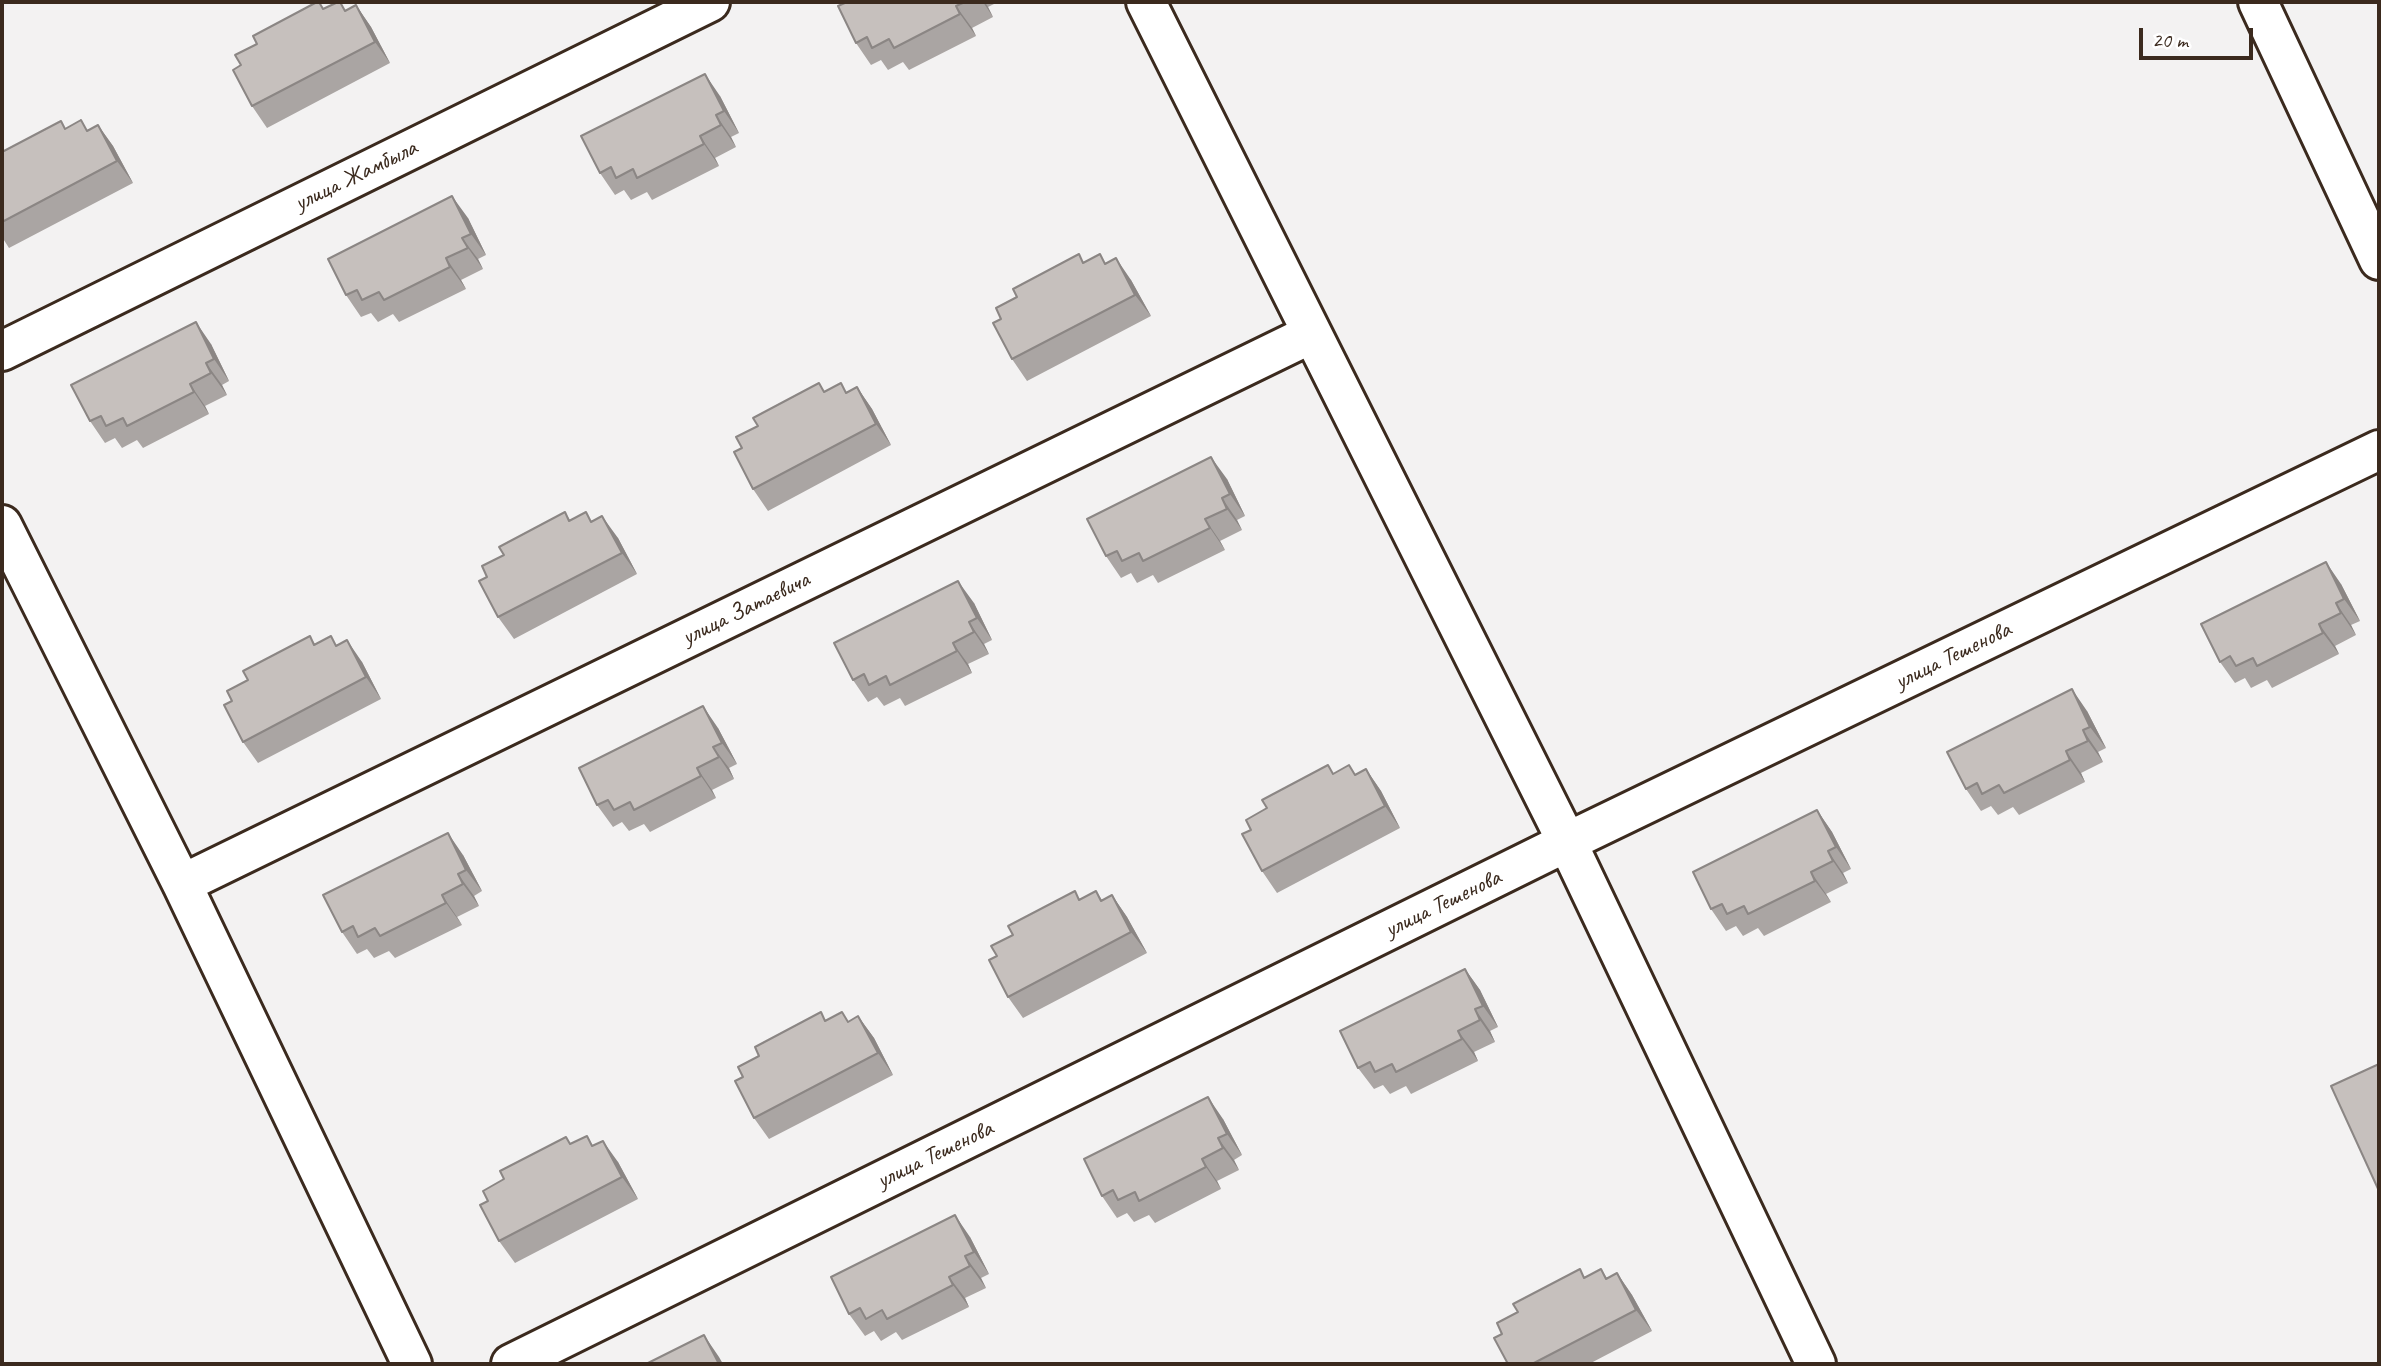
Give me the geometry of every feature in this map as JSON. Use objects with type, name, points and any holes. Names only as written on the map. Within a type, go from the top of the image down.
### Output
[{"type":"street","name":"улица Жамбыла","points":[[2,351],[710,2]]},
{"type":"street","points":[[1146,2],[1567,842],[1803,1360]]},
{"type":"street","points":[[2259,2],[2379,260]]},
{"type":"street","name":"улица Затаевича","points":[[182,884],[1311,334]]},
{"type":"street","name":"улица Тешенова","points":[[510,1364],[1567,842],[2379,450]]},
{"type":"street","points":[[2,525],[182,884],[412,1364]]},
{"type":"building","points":[[317,2],[323,9],[340,2],[345,11],[356,5],[375,42],[252,106],[233,70],[241,65],[235,55],[257,44],[253,36]]},
{"type":"building","points":[[847,2],[965,2],[956,6],[960,14],[894,48],[889,39],[872,48],[867,37],[856,43],[838,6]]},
{"type":"building","points":[[705,74],[724,111],[716,115],[721,125],[700,136],[704,144],[637,178],[633,169],[616,178],[611,167],[600,173],[581,136]]},
{"type":"building","points":[[81,120],[87,131],[98,125],[117,161],[2,222],[2,152],[61,121],[65,129]]},
{"type":"building","points":[[452,196],[471,234],[462,238],[468,248],[446,258],[450,267],[384,300],[379,292],[362,300],[357,290],[346,295],[328,259]]},
{"type":"building","points":[[1079,254],[1083,263],[1100,254],[1105,264],[1116,258],[1135,295],[1012,359],[993,323],[1001,319],[996,308],[1017,297],[1013,289]]},
{"type":"building","points":[[196,322],[214,359],[206,363],[211,373],[190,384],[194,392],[127,426],[123,418],[106,426],[101,416],[90,421],[71,385]]},
{"type":"building","points":[[819,383],[824,392],[841,383],[846,393],[857,387],[876,424],[753,489],[734,452],[742,448],[736,437],[758,426],[753,418]]},
{"type":"building","points":[[1211,457],[1230,494],[1222,498],[1227,509],[1205,519],[1210,528],[1143,561],[1139,553],[1122,561],[1117,551],[1106,556],[1087,519]]},
{"type":"building","points":[[565,512],[569,521],[586,512],[591,522],[602,516],[622,553],[498,617],[479,581],[487,577],[482,566],[504,555],[499,547]]},
{"type":"building","points":[[2326,562],[2344,599],[2336,603],[2341,613],[2319,624],[2323,633],[2257,666],[2253,658],[2236,666],[2230,656],[2220,662],[2201,624]]},
{"type":"building","points":[[958,581],[977,618],[969,622],[974,632],[953,643],[957,651],[890,685],[886,676],[869,685],[864,674],[853,680],[834,643]]},
{"type":"building","points":[[310,636],[314,645],[331,636],[336,646],[347,640],[366,677],[243,742],[224,705],[232,701],[227,691],[248,680],[243,671]]},
{"type":"building","points":[[2072,689],[2090,727],[2083,730],[2088,741],[2066,751],[2070,760],[2004,793],[1999,785],[1982,794],[1977,783],[1966,789],[1947,752]]},
{"type":"building","points":[[703,706],[722,743],[713,747],[719,757],[697,768],[701,776],[634,810],[630,802],[614,810],[608,800],[597,805],[579,768]]},
{"type":"building","points":[[1328,765],[1333,774],[1349,765],[1355,775],[1366,769],[1385,806],[1262,871],[1242,834],[1251,830],[1246,820],[1267,808],[1262,800]]},
{"type":"building","points":[[1817,810],[1836,847],[1828,851],[1833,861],[1811,872],[1815,881],[1748,914],[1744,906],[1727,914],[1722,904],[1711,909],[1693,872]]},
{"type":"building","points":[[448,833],[466,870],[458,874],[463,884],[442,895],[446,903],[380,936],[375,928],[358,937],[353,926],[342,932],[323,895]]},
{"type":"building","points":[[1075,891],[1079,900],[1096,891],[1101,901],[1112,895],[1131,932],[1008,997],[989,960],[997,956],[991,946],[1013,935],[1008,926]]},
{"type":"building","points":[[1465,969],[1483,1006],[1475,1009],[1480,1020],[1458,1031],[1462,1039],[1396,1072],[1392,1064],[1375,1072],[1370,1062],[1358,1068],[1340,1031]]},
{"type":"building","points":[[821,1012],[825,1021],[842,1012],[848,1022],[858,1016],[878,1053],[754,1118],[735,1081],[743,1077],[738,1067],[759,1056],[755,1047]]},
{"type":"building","points":[[2379,1064],[2379,1191],[2331,1086]]},
{"type":"building","points":[[1208,1097],[1227,1134],[1218,1138],[1223,1148],[1202,1159],[1206,1167],[1139,1201],[1135,1192],[1118,1200],[1113,1190],[1102,1196],[1084,1159]]},
{"type":"building","points":[[587,1136],[592,1146],[603,1141],[622,1177],[499,1241],[480,1205],[488,1201],[483,1191],[504,1179],[500,1171],[566,1137],[570,1144]]},
{"type":"building","points":[[955,1215],[974,1252],[965,1256],[970,1266],[949,1277],[953,1285],[887,1319],[882,1310],[866,1319],[860,1308],[849,1314],[831,1277]]},
{"type":"building","points":[[1580,1269],[1584,1278],[1601,1269],[1606,1279],[1617,1273],[1636,1310],[1532,1364],[1508,1364],[1494,1338],[1502,1334],[1497,1323],[1518,1312],[1513,1304]]},
{"type":"building","points":[[704,1335],[719,1364],[646,1364]]}]
